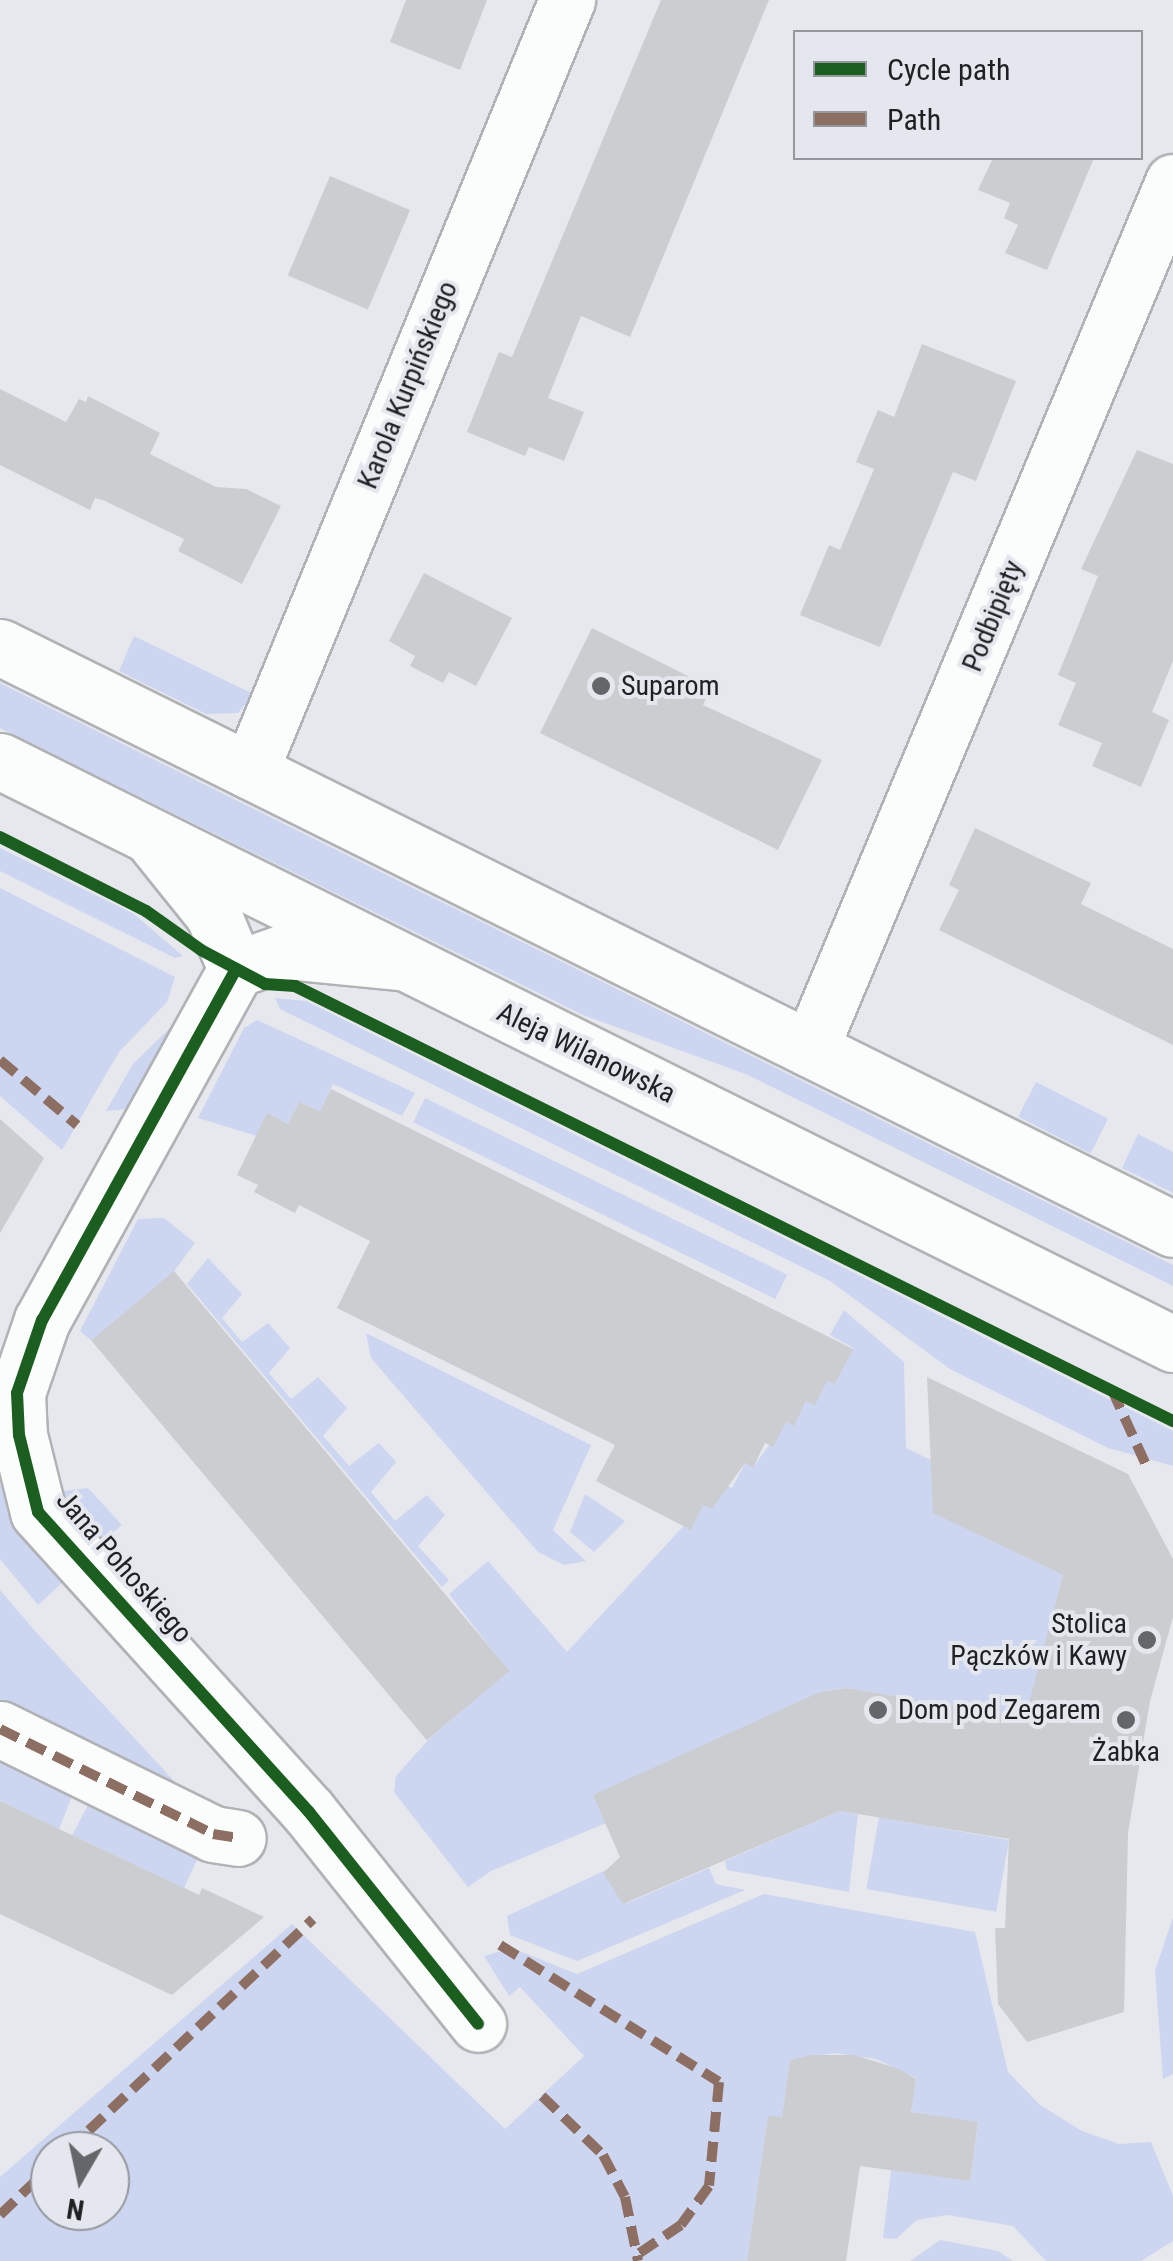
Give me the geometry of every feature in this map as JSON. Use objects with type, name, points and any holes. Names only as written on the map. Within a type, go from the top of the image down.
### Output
[{"type":"street","name":"Karola Kurpińskiego","points":[[250,771],[567,0]]},
{"type":"street","name":"Podbipięty","points":[[810,1049],[1173,182]]},
{"type":"street","points":[[0,647],[1173,1229]]},
{"type":"street","name":"Aleja Wilanowska","points":[[0,761],[1173,1344]]},
{"type":"street","points":[[150,837],[213,914],[236,969],[287,950],[403,962]]},
{"type":"street","name":"Jana Pohoskiego","points":[[236,969],[42,1320],[17,1393],[19,1435],[38,1512],[309,1812],[478,2024]]},
{"type":"street","points":[[0,1730],[214,1834],[238,1838]]},
{"type":"shaded area","points":[[134,636],[253,694],[238,713],[206,714],[119,671]]},
{"type":"shaded area","points":[[0,683],[1173,1265],[1173,1286],[748,1075],[583,1015],[0,728]]},
{"type":"shaded area","points":[[0,848],[134,914],[183,956],[175,958],[0,871]]},
{"type":"shaded area","points":[[0,888],[175,977],[167,1002],[119,1052],[62,1150],[0,1096]]},
{"type":"shaded area","points":[[275,998],[306,1001],[1173,1431],[1173,1466],[1108,1448],[950,1369],[830,1281],[280,1009]]},
{"type":"shaded area","points":[[257,1020],[415,1093],[402,1116],[333,1084],[320,1111],[299,1102],[288,1124],[268,1114],[257,1136],[198,1118],[244,1028]]},
{"type":"shaded area","points":[[177,1021],[128,1109],[106,1111],[133,1064]]},
{"type":"shaded area","points":[[1036,1082],[1108,1119],[1090,1154],[1018,1117]]},
{"type":"shaded area","points":[[425,1098],[787,1275],[775,1299],[413,1122]]},
{"type":"shaded area","points":[[1138,1134],[1173,1152],[1173,1193],[1122,1168]]},
{"type":"shaded area","points":[[164,1218],[195,1243],[172,1274],[92,1341],[80,1331],[138,1219]]},
{"type":"shaded area","points":[[208,1258],[242,1294],[222,1318],[242,1342],[268,1323],[290,1348],[269,1373],[291,1399],[318,1377],[347,1408],[323,1436],[349,1466],[379,1443],[396,1462],[371,1492],[395,1521],[427,1495],[445,1515],[418,1546],[449,1580],[442,1587],[187,1284]]},
{"type":"shaded area","points":[[844,1310],[904,1362],[906,1448],[933,1461],[937,1514],[1063,1575],[1026,1718],[847,1688],[820,1692],[606,1823],[491,1871],[468,1887],[394,1792],[396,1776],[430,1738],[508,1671],[449,1594],[488,1561],[567,1652],[724,1484],[732,1488],[745,1463],[753,1467],[786,1422],[794,1425],[806,1401],[827,1381],[835,1384],[853,1348],[830,1335]]},
{"type":"shaded area","points":[[366,1333],[591,1445],[553,1530],[586,1561],[564,1565],[538,1552],[371,1358]]},
{"type":"shaded area","points":[[0,1483],[17,1526],[64,1581],[38,1605],[0,1559]]},
{"type":"shaded area","points":[[88,1488],[122,1525],[99,1544],[55,1492]]},
{"type":"shaded area","points":[[585,1494],[625,1521],[594,1552],[570,1532]]},
{"type":"shaded area","points":[[0,1590],[36,1632],[189,1797],[0,1715]]},
{"type":"shaded area","points":[[0,1749],[76,1786],[59,1829],[0,1801]]},
{"type":"shaded area","points":[[94,1794],[176,1835],[171,1847],[191,1856],[195,1848],[201,1851],[184,1888],[72,1835]]},
{"type":"shaded area","points":[[840,1811],[858,1814],[849,1892],[727,1870],[725,1861]]},
{"type":"shaded area","points":[[879,1817],[1009,1840],[996,1912],[866,1889]]},
{"type":"shaded area","points":[[709,1868],[716,1884],[745,1890],[577,1961],[510,1935],[507,1916],[606,1870],[627,1903]]},
{"type":"shaded area","points":[[764,1894],[975,1932],[1008,2072],[1040,2105],[1082,2131],[1119,2144],[1151,2142],[1173,2196],[1173,2241],[1141,2261],[1046,2261],[1013,2226],[947,2215],[917,2220],[896,2239],[883,2238],[891,2170],[970,2181],[978,2123],[911,2112],[916,2078],[876,2059],[834,2053],[790,2060],[782,2117],[768,2117],[747,2261],[0,2261],[0,2177],[30,2151],[30,2231],[130,2231],[130,2131],[53,2131],[292,1924],[505,2129],[584,2056],[520,1987],[509,1996],[484,1956],[512,1948],[577,1974]]},
{"type":"shaded area","points":[[1173,1918],[1173,2074],[1163,2079],[1155,1970]]},
{"type":"shaded area","points":[[940,2240],[998,2251],[1013,2261],[910,2261]]},
{"type":"building","points":[[406,0],[487,0],[460,70],[390,42]]},
{"type":"building","points":[[661,0],[769,0],[630,337],[581,316],[548,398],[584,412],[564,461],[529,447],[525,456],[467,432],[499,352],[512,357]]},
{"type":"building","points":[[992,160],[1093,160],[1047,270],[1005,253],[1018,225],[1004,218],[1010,203],[978,190]]},
{"type":"building","points":[[330,176],[410,210],[368,309],[288,275]]},
{"type":"building","points":[[922,344],[1016,381],[976,481],[953,472],[880,647],[800,615],[829,545],[840,550],[874,469],[856,462],[878,410],[894,417]]},
{"type":"building","points":[[0,389],[66,422],[79,399],[86,402],[88,396],[160,433],[150,454],[216,487],[246,489],[281,506],[242,584],[178,551],[184,539],[105,501],[95,498],[90,510],[0,465]]},
{"type":"building","points":[[1137,450],[1173,464],[1173,661],[1152,712],[1169,720],[1141,787],[1092,766],[1102,743],[1058,725],[1076,683],[1058,675],[1098,576],[1081,569]]},
{"type":"building","points":[[424,573],[512,618],[476,686],[449,672],[443,683],[410,666],[415,656],[389,641]]},
{"type":"building","points":[[592,628],[712,688],[703,705],[822,760],[778,850],[540,733]]},
{"type":"building","points":[[975,828],[1091,883],[1081,904],[1173,949],[1173,1045],[939,930],[959,890],[949,885]]},
{"type":"building","points":[[331,1089],[853,1349],[835,1384],[827,1381],[815,1405],[806,1401],[794,1426],[786,1422],[773,1447],[765,1443],[753,1468],[745,1463],[712,1509],[703,1505],[691,1530],[596,1481],[615,1445],[337,1308],[370,1241],[299,1205],[295,1213],[254,1192],[258,1185],[237,1175],[267,1113],[288,1124],[299,1102],[320,1111]]},
{"type":"building","points":[[0,1119],[44,1158],[0,1233]]},
{"type":"building","points":[[174,1271],[510,1671],[427,1740],[91,1340]]},
{"type":"building","name":"Dom pod Zegarem","points":[[927,1377],[1128,1474],[1173,1559],[1173,1617],[1150,1701],[1128,1833],[1124,2012],[1027,2042],[998,2004],[995,1928],[1005,1928],[1009,1839],[840,1811],[623,1904],[603,1873],[620,1857],[593,1795],[820,1692],[847,1688],[1025,1718],[1063,1575],[933,1513]]},
{"type":"building","points":[[0,1801],[199,1895],[202,1888],[264,1917],[172,1995],[0,1914]]},
{"type":"building","points":[[812,2055],[855,2055],[899,2069],[916,2079],[911,2112],[978,2122],[970,2181],[860,2166],[846,2261],[747,2261],[768,2116],[782,2117],[790,2060]]},
{"type":"marked path","points":[[0,1060],[77,1125]]},
{"type":"marked path","points":[[1112,1390],[1147,1467]]},
{"type":"marked path","points":[[0,1729],[213,1834],[238,1838]]},
{"type":"marked path","points":[[88,2131],[313,1919]]},
{"type":"marked path","points":[[500,1945],[719,2082],[709,2186],[681,2225],[638,2254]]},
{"type":"marked path","points":[[542,2096],[603,2155],[625,2197],[638,2261]]},
{"type":"marked path","points":[[0,2215],[30,2186]]},
{"type":"cycle path","points":[[0,837],[146,911],[201,950],[265,984],[295,986],[1173,1421]]},
{"type":"cycle path","points":[[236,969],[42,1320],[17,1393],[19,1435],[38,1512],[309,1812],[478,2024]]},
{"type":"place","name":"Suparom","points":[[601,686]]},
{"type":"place","name":"Stolica Pączków i Kawy","points":[[1147,1640]]},
{"type":"place","name":"Dom pod Zegarem","points":[[878,1710]]},
{"type":"place","name":"Żabka","points":[[1126,1720]]}]
